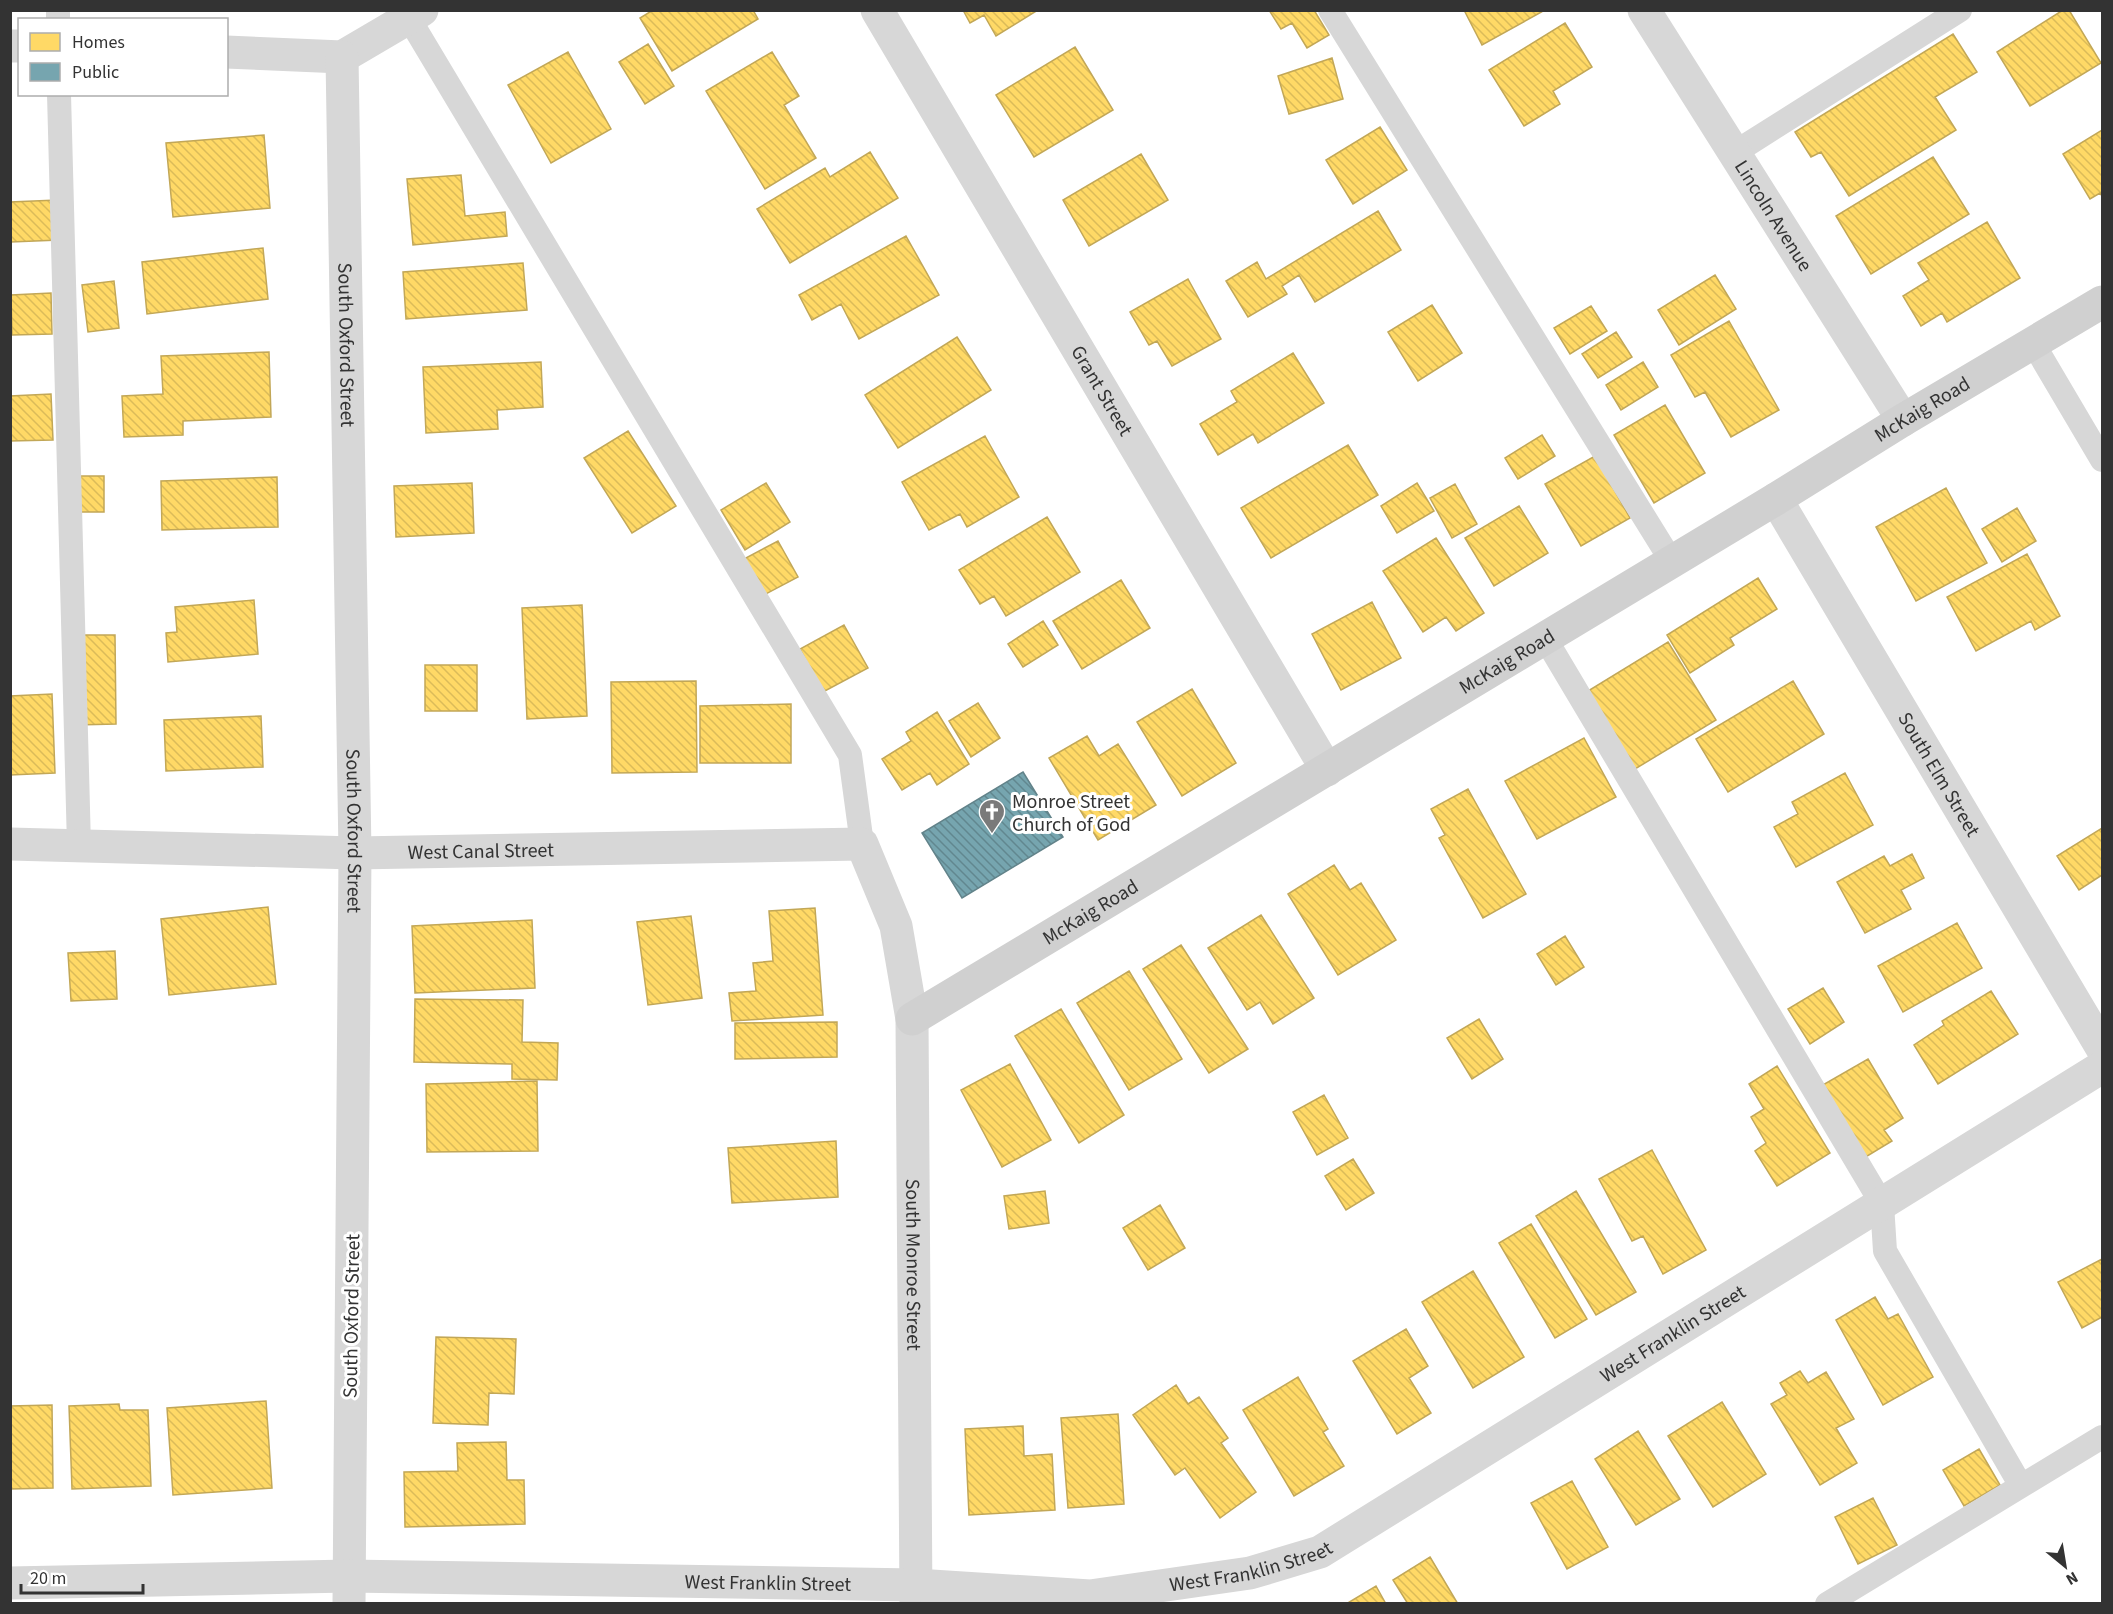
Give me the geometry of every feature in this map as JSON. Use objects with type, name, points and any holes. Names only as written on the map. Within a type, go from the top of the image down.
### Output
[{"type":"street","name":"Grant Street","points":[[877,10],[1327,770]]},
{"type":"street","name":"Lincoln Avenue","points":[[1644,10],[1903,420]]},
{"type":"street","points":[[228,52],[342,57],[411,13]]},
{"type":"street","name":"South Oxford Street","points":[[342,57],[355,853],[349,1590]]},
{"type":"street","name":"McKaig Road","points":[[912,1019],[1672,562],[1903,420],[2103,302]]},
{"type":"street","name":"South Elm Street","points":[[1776,499],[2103,1048]]},
{"type":"street","name":"West Canal Street","points":[[10,844],[355,853],[862,844]]},
{"type":"street","name":"South Monroe Street","points":[[862,844],[896,926],[912,1019],[916,1594]]},
{"type":"street","name":"West Franklin Street","points":[[10,1583],[349,1590],[916,1594],[1093,1600],[1250,1573],[1320,1552],[2103,1067]]},
{"type":"lane","points":[[1330,10],[1672,562]]},
{"type":"lane","points":[[1734,153],[1960,10]]},
{"type":"lane","points":[[411,13],[850,755],[862,844]]},
{"type":"lane","points":[[59,96],[79,846]]},
{"type":"lane","points":[[2033,344],[2103,460]]},
{"type":"lane","points":[[1545,638],[1882,1204],[1885,1251],[2022,1486]]},
{"type":"lane","points":[[1827,1604],[2103,1437]]},
{"type":"building: Homes","points":[[653,10],[753,10],[758,19],[672,71],[640,18]]},
{"type":"building: Homes","points":[[963,10],[1038,10],[996,36],[984,15],[970,23]]},
{"type":"building: Homes","points":[[1269,10],[1314,10],[1329,35],[1307,48],[1292,23],[1281,29]]},
{"type":"building: Homes","points":[[1464,10],[1545,10],[1482,45]]},
{"type":"building: Homes","points":[[2063,10],[2069,10],[2101,63],[2030,106],[1997,52]]},
{"type":"building: Homes","points":[[1565,23],[1592,67],[1553,91],[1560,104],[1524,126],[1489,70]]},
{"type":"building: Homes","points":[[1953,34],[1977,72],[1935,97],[1956,130],[1849,196],[1821,152],[1811,157],[1795,132]]},
{"type":"building: Homes","points":[[648,44],[674,86],[645,104],[619,62]]},
{"type":"building: Homes","points":[[1075,47],[1113,110],[1034,157],[996,95]]},
{"type":"building: Homes","points":[[568,52],[611,129],[551,163],[508,85]]},
{"type":"building: Homes","points":[[772,52],[799,96],[784,105],[816,158],[765,189],[706,91]]},
{"type":"building: Homes","points":[[1332,58],[1343,99],[1289,114],[1278,76]]},
{"type":"building: Homes","points":[[1380,127],[1407,170],[1353,204],[1326,160]]},
{"type":"building: Homes","points":[[2102,130],[2102,196],[2100,193],[2090,199],[2063,154]]},
{"type":"building: Homes","points":[[264,135],[270,208],[173,217],[166,143]]},
{"type":"building: Homes","points":[[870,152],[898,198],[790,263],[757,209],[825,168],[830,177]]},
{"type":"building: Homes","points":[[1141,154],[1168,200],[1089,246],[1063,200]]},
{"type":"building: Homes","points":[[1933,157],[1969,214],[1871,274],[1836,216]]},
{"type":"building: Homes","points":[[461,175],[465,216],[505,212],[507,236],[413,245],[407,179]]},
{"type":"building: Homes","points":[[57,200],[59,240],[11,242],[10,202]]},
{"type":"building: Homes","points":[[1378,211],[1401,250],[1315,302],[1299,275],[1282,286],[1287,294],[1248,317],[1226,281],[1257,262],[1266,279]]},
{"type":"building: Homes","points":[[1987,222],[2020,278],[1947,322],[1942,313],[1921,326],[1903,296],[1929,280],[1918,263]]},
{"type":"building: Homes","points":[[906,236],[939,295],[859,339],[841,304],[812,320],[799,295]]},
{"type":"building: Homes","points":[[263,248],[268,299],[147,314],[142,262]]},
{"type":"building: Homes","points":[[523,263],[527,310],[406,319],[403,272]]},
{"type":"building: Homes","points":[[1715,275],[1736,309],[1679,345],[1658,310]]},
{"type":"building: Homes","points":[[1188,279],[1221,339],[1172,366],[1157,341],[1149,345],[1130,312]]},
{"type":"building: Homes","points":[[114,281],[119,328],[88,332],[82,285]]},
{"type":"building: Homes","points":[[51,293],[52,334],[12,335],[11,295]]},
{"type":"building: Homes","points":[[1432,305],[1462,353],[1418,381],[1388,332]]},
{"type":"building: Homes","points":[[1591,306],[1607,331],[1570,354],[1554,328]]},
{"type":"building: Homes","points":[[1729,321],[1779,410],[1731,437],[1705,392],[1695,397],[1671,355]]},
{"type":"building: Homes","points":[[1616,332],[1632,357],[1598,378],[1582,354]]},
{"type":"building: Homes","points":[[957,337],[991,390],[898,448],[865,395]]},
{"type":"building: Homes","points":[[269,352],[271,417],[183,421],[183,435],[124,437],[122,396],[163,394],[161,356]]},
{"type":"building: Homes","points":[[1293,353],[1324,403],[1258,443],[1253,434],[1218,455],[1200,424],[1237,402],[1231,391]]},
{"type":"building: Homes","points":[[541,362],[543,407],[497,410],[498,429],[426,433],[423,367]]},
{"type":"building: Homes","points":[[1643,362],[1658,387],[1621,410],[1606,385]]},
{"type":"building: Homes","points":[[51,394],[53,440],[10,441],[10,396]]},
{"type":"building: Homes","points":[[1665,405],[1705,473],[1654,503],[1614,435]]},
{"type":"building: Homes","points":[[628,431],[676,506],[632,533],[584,458]]},
{"type":"building: Homes","points":[[1542,435],[1555,456],[1518,479],[1505,458]]},
{"type":"building: Homes","points":[[985,436],[1019,497],[967,527],[960,514],[929,530],[902,482]]},
{"type":"building: Homes","points":[[1348,445],[1378,495],[1271,558],[1241,508]]},
{"type":"building: Homes","points":[[1595,456],[1630,518],[1581,546],[1545,484]]},
{"type":"building: Homes","points":[[75,476],[104,476],[104,512],[75,512]]},
{"type":"building: Homes","points":[[277,477],[278,527],[162,530],[161,481]]},
{"type":"building: Homes","points":[[472,483],[474,533],[396,537],[394,486]]},
{"type":"building: Homes","points":[[766,483],[790,522],[745,550],[721,510]]},
{"type":"building: Homes","points":[[1417,483],[1434,511],[1397,533],[1381,506]]},
{"type":"building: Homes","points":[[1455,484],[1477,524],[1452,538],[1430,498]]},
{"type":"building: Homes","points":[[1946,488],[1987,563],[1916,601],[1876,527]]},
{"type":"building: Homes","points":[[1519,506],[1548,553],[1494,586],[1465,538]]},
{"type":"building: Homes","points":[[2017,508],[2036,541],[2002,562],[1982,529]]},
{"type":"building: Homes","points":[[1047,517],[1080,572],[1006,616],[994,596],[980,604],[959,570]]},
{"type":"building: Homes","points":[[1436,538],[1484,613],[1456,631],[1446,617],[1423,632],[1383,571]]},
{"type":"building: Homes","points":[[778,541],[798,577],[762,596],[742,560]]},
{"type":"building: Homes","points":[[2027,554],[2060,616],[2035,630],[2031,621],[1976,651],[1947,597]]},
{"type":"building: Homes","points":[[1758,578],[1777,609],[1730,638],[1734,645],[1690,673],[1667,635]]},
{"type":"building: Homes","points":[[1121,580],[1150,628],[1082,669],[1053,621]]},
{"type":"building: Homes","points":[[254,600],[258,654],[168,662],[166,633],[177,632],[175,607]]},
{"type":"building: Homes","points":[[1372,602],[1401,658],[1341,690],[1312,634]]},
{"type":"building: Homes","points":[[582,605],[587,716],[527,719],[522,608]]},
{"type":"building: Homes","points":[[1043,621],[1058,645],[1023,667],[1008,644]]},
{"type":"building: Homes","points":[[844,625],[868,668],[823,692],[800,649]]},
{"type":"building: Homes","points":[[75,635],[115,635],[116,724],[76,725]]},
{"type":"building: Homes","points":[[1668,642],[1716,720],[1635,769],[1588,691]]},
{"type":"building: Homes","points":[[425,665],[477,665],[477,711],[425,711]]},
{"type":"building: Homes","points":[[696,681],[697,772],[612,773],[611,682]]},
{"type":"building: Homes","points":[[1793,681],[1824,734],[1728,792],[1696,739]]},
{"type":"building: Homes","points":[[1192,689],[1236,763],[1182,796],[1137,722]]},
{"type":"building: Homes","points":[[52,694],[55,773],[10,775],[10,696]]},
{"type":"building: Homes","points":[[978,703],[1000,738],[971,757],[949,721]]},
{"type":"building: Homes","points":[[791,704],[791,763],[700,763],[700,706]]},
{"type":"building: Homes","points":[[937,712],[969,764],[937,785],[930,773],[902,790],[882,759],[911,741],[906,732]]},
{"type":"building: Homes","points":[[261,716],[263,767],[166,771],[164,720]]},
{"type":"building: Homes","points":[[1087,736],[1099,756],[1118,744],[1156,805],[1098,840],[1049,758]]},
{"type":"building: Homes","points":[[1584,738],[1616,797],[1537,839],[1505,781]]},
{"type":"building: Homes","points":[[1845,773],[1873,825],[1796,867],[1774,827],[1798,814],[1792,802]]},
{"type":"building: Homes","points":[[1468,789],[1526,894],[1483,918],[1439,838],[1445,835],[1431,809]]},
{"type":"building: Homes","points":[[2102,828],[2102,875],[2079,890],[2057,856]]},
{"type":"building: Homes","points":[[1912,854],[1924,878],[1901,890],[1911,909],[1865,933],[1837,882],[1884,856],[1890,866]]},
{"type":"building: Homes","points":[[1334,865],[1350,890],[1361,883],[1396,940],[1338,975],[1288,894]]},
{"type":"building: Homes","points":[[268,907],[276,984],[169,995],[161,919]]},
{"type":"building: Homes","points":[[815,908],[823,1015],[732,1021],[729,993],[756,991],[753,963],[773,961],[769,911]]},
{"type":"building: Homes","points":[[1261,915],[1314,998],[1273,1024],[1260,1002],[1247,1010],[1208,948]]},
{"type":"building: Homes","points":[[691,916],[702,998],[648,1005],[637,922]]},
{"type":"building: Homes","points":[[532,920],[535,988],[415,993],[412,926]]},
{"type":"building: Homes","points":[[1957,923],[1982,968],[1903,1012],[1878,966]]},
{"type":"building: Homes","points":[[1565,936],[1584,967],[1556,985],[1537,954]]},
{"type":"building: Homes","points":[[1181,945],[1248,1049],[1209,1073],[1143,969]]},
{"type":"building: Homes","points":[[115,951],[117,999],[71,1001],[68,953]]},
{"type":"building: Homes","points":[[1129,971],[1182,1059],[1129,1090],[1077,1003]]},
{"type":"building: Homes","points":[[1823,988],[1844,1022],[1810,1044],[1788,1009]]},
{"type":"building: Homes","points":[[1991,991],[2018,1034],[1938,1084],[1914,1045],[1944,1025],[1942,1021]]},
{"type":"building: Homes","points":[[415,999],[523,1000],[522,1042],[558,1043],[557,1080],[512,1079],[512,1064],[414,1062]]},
{"type":"building: Homes","points":[[1061,1009],[1124,1115],[1079,1143],[1015,1036]]},
{"type":"building: Homes","points":[[1479,1019],[1503,1059],[1472,1079],[1447,1038]]},
{"type":"building: Homes","points":[[837,1022],[837,1057],[735,1059],[735,1023]]},
{"type":"building: Homes","points":[[1868,1059],[1903,1118],[1884,1130],[1892,1141],[1864,1158],[1821,1086]]},
{"type":"building: Homes","points":[[1010,1064],[1051,1140],[1002,1167],[961,1090]]},
{"type":"building: Homes","points":[[1777,1066],[1830,1153],[1777,1186],[1755,1151],[1766,1143],[1751,1117],[1764,1109],[1749,1084]]},
{"type":"building: Homes","points":[[537,1081],[538,1151],[427,1152],[426,1084]]},
{"type":"building: Homes","points":[[1324,1095],[1348,1138],[1317,1155],[1293,1112]]},
{"type":"building: Homes","points":[[836,1141],[838,1197],[732,1203],[728,1148]]},
{"type":"building: Homes","points":[[1652,1150],[1706,1250],[1663,1274],[1643,1236],[1632,1241],[1599,1179]]},
{"type":"building: Homes","points":[[1353,1159],[1374,1193],[1346,1210],[1325,1176]]},
{"type":"building: Homes","points":[[1045,1191],[1049,1223],[1009,1229],[1004,1196]]},
{"type":"building: Homes","points":[[1576,1191],[1636,1292],[1596,1315],[1536,1216]]},
{"type":"building: Homes","points":[[1160,1205],[1185,1248],[1148,1270],[1123,1228]]},
{"type":"building: Homes","points":[[1531,1224],[1587,1319],[1555,1338],[1499,1243]]},
{"type":"building: Homes","points":[[2102,1259],[2102,1317],[2082,1328],[2058,1282]]},
{"type":"building: Homes","points":[[1473,1271],[1524,1357],[1473,1388],[1422,1302]]},
{"type":"building: Homes","points":[[1875,1297],[1888,1319],[1898,1314],[1933,1377],[1883,1405],[1836,1320]]},
{"type":"building: Homes","points":[[1406,1329],[1428,1366],[1409,1378],[1431,1413],[1397,1434],[1353,1361]]},
{"type":"building: Homes","points":[[436,1337],[516,1339],[514,1394],[489,1393],[488,1425],[433,1423]]},
{"type":"building: Homes","points":[[1800,1371],[1808,1383],[1826,1372],[1854,1419],[1836,1428],[1857,1463],[1820,1485],[1771,1404],[1787,1395],[1780,1383]]},
{"type":"building: Homes","points":[[1298,1377],[1328,1429],[1323,1432],[1344,1466],[1294,1496],[1243,1410]]},
{"type":"building: Homes","points":[[1176,1385],[1188,1404],[1199,1397],[1228,1438],[1221,1443],[1256,1492],[1220,1518],[1185,1468],[1175,1475],[1133,1415]]},
{"type":"building: Homes","points":[[266,1401],[272,1488],[173,1495],[167,1408]]},
{"type":"building: Homes","points":[[1722,1402],[1766,1474],[1713,1507],[1668,1436]]},
{"type":"building: Homes","points":[[119,1404],[120,1410],[148,1410],[151,1486],[72,1489],[69,1406]]},
{"type":"building: Homes","points":[[52,1405],[53,1488],[10,1489],[10,1406]]},
{"type":"building: Homes","points":[[1118,1414],[1124,1504],[1068,1508],[1061,1418]]},
{"type":"building: Homes","points":[[1023,1426],[1024,1456],[1052,1454],[1055,1510],[969,1515],[965,1429]]},
{"type":"building: Homes","points":[[1638,1431],[1680,1499],[1636,1525],[1595,1459]]},
{"type":"building: Homes","points":[[506,1442],[507,1480],[524,1480],[525,1524],[405,1527],[404,1472],[458,1471],[457,1443]]},
{"type":"building: Homes","points":[[1979,1449],[2000,1485],[1964,1506],[1943,1470]]},
{"type":"building: Homes","points":[[1572,1481],[1608,1547],[1567,1569],[1531,1503]]},
{"type":"building: Homes","points":[[1873,1498],[1897,1545],[1858,1564],[1835,1517]]},
{"type":"building: Homes","points":[[1430,1557],[1458,1604],[1408,1604],[1393,1580]]},
{"type":"building: Homes","points":[[1376,1586],[1386,1604],[1346,1604]]},
{"type":"building: Public","name":"Monroe Street Church of God","points":[[1023,772],[1063,837],[962,898],[922,833]]},
{"type":"place","name":"Monroe Street Church of God","points":[[992,835]]}]
